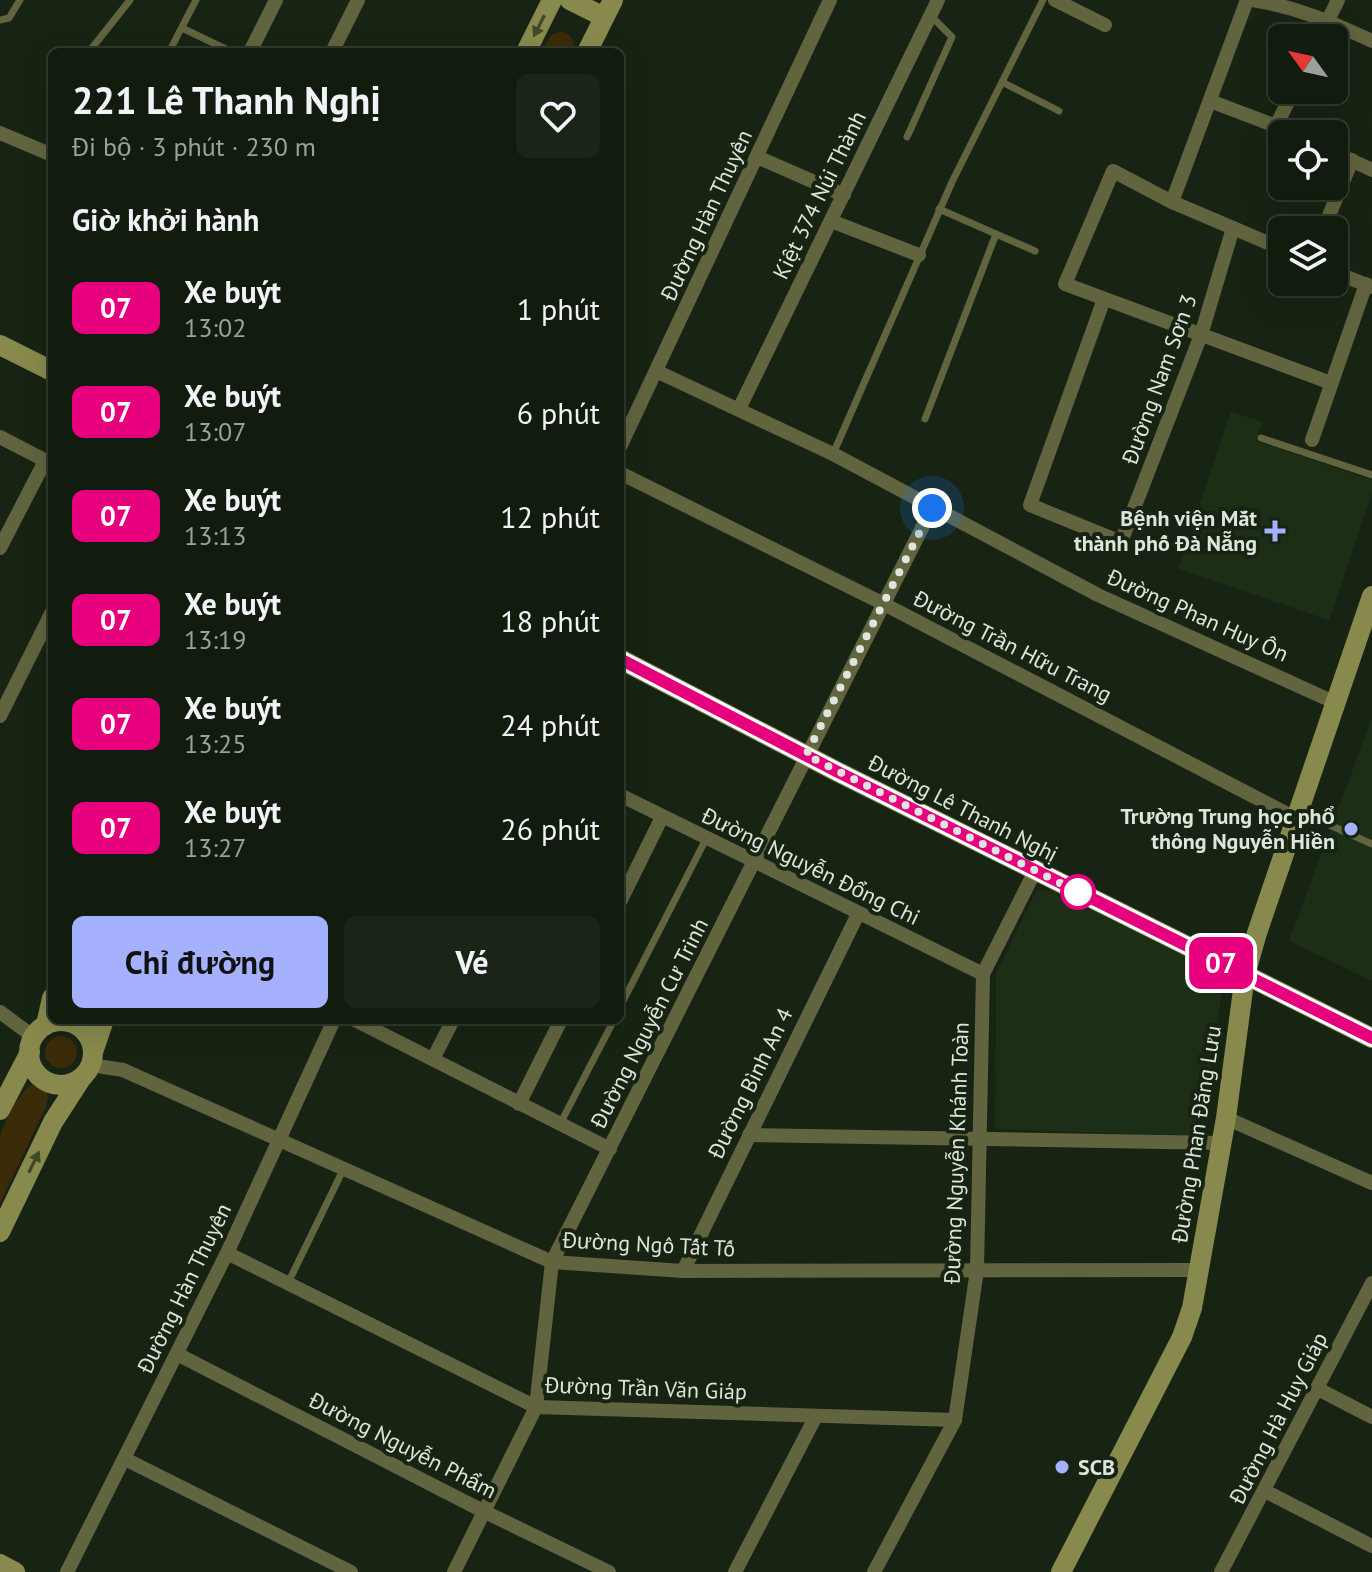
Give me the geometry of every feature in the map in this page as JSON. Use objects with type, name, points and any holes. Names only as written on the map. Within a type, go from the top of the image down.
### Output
[{"type":"street","points":[[252,48],[276,0]]},
{"type":"street","points":[[334,48],[358,0]]},
{"type":"street","points":[[528,48],[552,0]]},
{"type":"street","points":[[570,0],[609,9],[589,48]]},
{"type":"street","name":"Đường Hàn Thuyên","points":[[624,439],[830,0]]},
{"type":"street","name":"Kiệt 374 Núi Thành","points":[[739,409],[938,0]]},
{"type":"street","points":[[1055,0],[1105,25]]},
{"type":"street","points":[[1172,202],[1250,0],[1288,6],[1372,41]]},
{"type":"street","points":[[1325,24],[1338,0]]},
{"type":"street","points":[[1210,101],[1268,121]]},
{"type":"street","points":[[0,133],[48,153]]},
{"type":"street","points":[[757,157],[844,195]]},
{"type":"street","points":[[1348,158],[1372,170]]},
{"type":"street","points":[[1329,216],[1352,160]]},
{"type":"street","points":[[1268,243],[1172,202],[1113,171],[1065,284],[1331,383]]},
{"type":"street","points":[[831,221],[919,255]]},
{"type":"street","name":"Đường Nam Sơn 3","points":[[1104,299],[1030,505],[1121,542],[1201,335],[1233,228]]},
{"type":"street","points":[[1312,440],[1369,286],[1348,278]]},
{"type":"street","points":[[0,345],[48,369]]},
{"type":"street","name":"Đường Phan Huy Ôn","points":[[656,371],[833,454],[1098,595],[1336,703]]},
{"type":"street","points":[[0,437],[48,461]]},
{"type":"street","points":[[0,548],[4,532],[48,464]]},
{"type":"street","name":"Đường Trần Hữu Trang","points":[[624,475],[882,603],[1297,819]]},
{"type":"street","name":"Đường Nguyễn Cư Trinh","points":[[454,1572],[536,1407],[552,1262],[932,508]]},
{"type":"street","name":"Đường Phan Đăng Lưu","points":[[1061,1572],[1182,1337],[1200,1270],[1226,1118],[1245,975],[1336,703],[1365,640],[1372,596]]},
{"type":"street","points":[[0,716],[48,620]]},
{"type":"street","name":"Đường Lê Thanh Nghị","points":[[624,661],[1035,871],[1372,1038]]},
{"type":"street","name":"Đường Nguyễn Đổng Chi","points":[[624,797],[754,864],[983,974]]},
{"type":"street","points":[[624,894],[662,817]]},
{"type":"street","name":"Đường Nguyễn Khánh Toàn","points":[[874,1572],[955,1420],[977,1270],[983,974],[1035,871]]},
{"type":"street","name":"Đường Bình An 4","points":[[683,1271],[858,914]]},
{"type":"street","points":[[0,1110],[48,1008]]},
{"type":"street","points":[[0,1012],[36,1038]]},
{"type":"street","points":[[62,1024],[36,1038],[31,1062],[43,1079],[63,1084],[89,1065],[91,1041],[74,1024]]},
{"type":"street","points":[[0,1232],[53,1122],[89,1065],[103,1024]]},
{"type":"street","name":"Đường Hàn Thuyên","points":[[67,1572],[227,1253],[332,1024]]},
{"type":"street","points":[[363,1024],[610,1149]]},
{"type":"street","points":[[433,1059],[451,1024]]},
{"type":"street","points":[[519,1104],[559,1024]]},
{"type":"street","name":"Đường Ngô Tất Tố","points":[[89,1065],[123,1070],[552,1262],[683,1271],[1200,1270]]},
{"type":"street","points":[[1226,1118],[1372,1183]]},
{"type":"street","points":[[749,1135],[1222,1143]]},
{"type":"street","name":"Đường Trần Văn Giáp","points":[[227,1253],[536,1407],[955,1420]]},
{"type":"street","name":"Đường Hà Huy Giáp","points":[[1221,1572],[1372,1283]]},
{"type":"street","name":"Đường Nguyễn Phẩm","points":[[177,1354],[609,1572]]},
{"type":"street","points":[[1318,1389],[1372,1417]]},
{"type":"street","points":[[735,1572],[816,1416]]},
{"type":"street","points":[[125,1459],[351,1572]]},
{"type":"street","points":[[1265,1491],[1372,1546]]},
{"type":"street","points":[[0,1564],[15,1572]]},
{"type":"lane","points":[[0,20],[9,18],[20,0]]},
{"type":"lane","points":[[92,48],[130,0]]},
{"type":"lane","points":[[171,48],[196,0]]},
{"type":"lane","points":[[833,454],[939,209],[1043,0]]},
{"type":"lane","points":[[907,137],[952,37],[931,16]]},
{"type":"lane","points":[[182,28],[224,48]]},
{"type":"lane","points":[[1002,82],[1059,111]]},
{"type":"lane","points":[[939,209],[1035,251]]},
{"type":"lane","points":[[925,419],[996,234]]},
{"type":"lane","points":[[1261,438],[1372,475]]},
{"type":"lane","points":[[1297,819],[1323,822],[1372,844]]},
{"type":"lane","points":[[624,999],[706,839]]},
{"type":"lane","points":[[560,1124],[612,1024]]},
{"type":"lane","points":[[288,1283],[343,1170]]},
{"type":"shaded area","points":[[561,31],[568,34],[574,48],[543,48],[551,35]]},
{"type":"shaded area","name":"Bệnh viện Mắt thành phố Đà Nẵng","points":[[1231,412],[1262,422],[1256,441],[1372,480],[1372,493],[1329,620],[1178,569]]},
{"type":"shaded area","name":"Trường Trung học phổ thông Nguyễn Hiền","points":[[1372,718],[1372,981],[1289,941]]},
{"type":"shaded area","points":[[1052,890],[1224,975],[1202,1136],[995,1129],[996,973],[1036,891]]},
{"type":"shaded area","points":[[61,1036],[73,1040],[77,1052],[73,1064],[61,1068],[49,1064],[45,1052],[49,1040]]},
{"type":"shaded area","points":[[34,1084],[45,1089],[48,1096],[46,1107],[0,1203],[0,1138],[18,1099]]},
{"type":"bus line","name":"07","points":[[624,661],[836,771],[1372,1038]]},
{"type":"place","name":"Bệnh viện Mắt thành phố Đà Nẵng","points":[[1275,531]]},
{"type":"place","name":"Trường Trung học phổ thông Nguyễn Hiền","points":[[1351,829]]},
{"type":"place","name":"SCB","points":[[1062,1467]]},
{"type":"route","points":[[932,508],[806,755],[1082,894],[1078,892]]}]
